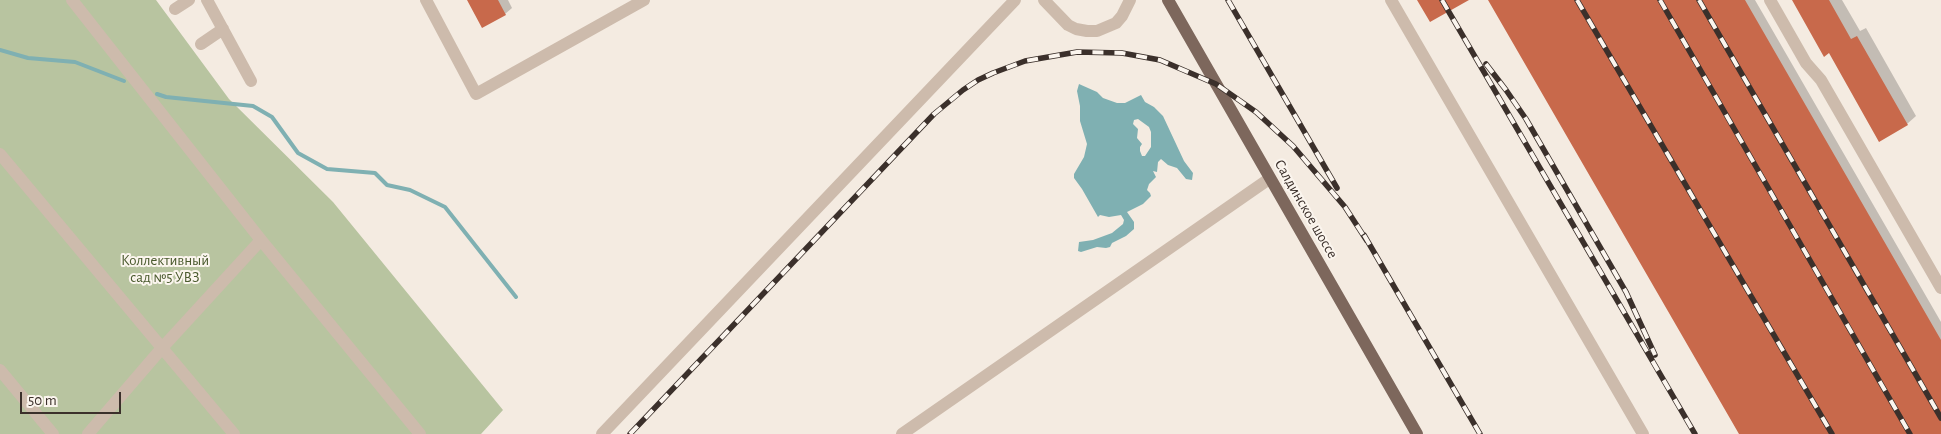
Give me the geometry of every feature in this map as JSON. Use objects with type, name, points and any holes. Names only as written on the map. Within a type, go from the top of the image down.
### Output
[{"type":"main road","name":"Салдинское шоссе","points":[[1168,0],[1417,434]]},
{"type":"lane","points":[[72,0],[261,240],[420,434]]},
{"type":"lane","points":[[174,9],[189,0]]},
{"type":"lane","points":[[207,0],[251,81]]},
{"type":"lane","points":[[426,0],[476,94],[644,0]]},
{"type":"lane","points":[[602,434],[1015,0]]},
{"type":"lane","points":[[1044,0],[1068,25],[1076,29],[1097,31],[1116,23],[1130,0]]},
{"type":"lane","points":[[1391,0],[1643,434]]},
{"type":"lane","points":[[1770,0],[1806,63],[1821,80],[1941,288]]},
{"type":"lane","points":[[201,44],[223,29]]},
{"type":"lane","points":[[0,154],[234,434]]},
{"type":"lane","points":[[902,434],[1269,179]]},
{"type":"lane","points":[[88,434],[162,348],[261,240]]},
{"type":"lane","points":[[0,370],[53,434]]},
{"type":"green space","name":"Коллективный сад №5 УВЗ","points":[[0,0],[156,0],[229,99],[333,202],[503,410],[481,434],[0,434]]},
{"type":"water","points":[[1079,84],[1097,92],[1103,98],[1117,103],[1125,103],[1141,95],[1145,102],[1154,107],[1163,116],[1184,161],[1193,173],[1192,180],[1186,179],[1177,168],[1168,165],[1161,159],[1158,162],[1157,172],[1153,171],[1156,177],[1149,184],[1147,190],[1151,196],[1143,204],[1127,212],[1134,222],[1134,229],[1126,236],[1112,243],[1110,247],[1097,247],[1081,252],[1078,251],[1079,242],[1093,240],[1112,233],[1123,224],[1124,220],[1121,215],[1109,217],[1100,215],[1098,217],[1074,178],[1074,174],[1084,157],[1087,144],[1080,121],[1077,91]],"holes":[[[1138,119],[1149,127],[1151,147],[1145,156],[1142,156],[1140,151],[1142,144],[1137,138],[1138,129],[1133,124],[1134,120]]]},
{"type":"building","points":[[467,0],[498,0],[506,15],[482,28]]},
{"type":"building","points":[[1417,0],[1469,0],[1430,22]]},
{"type":"building","points":[[1488,0],[1745,0],[1941,340],[1941,434],[1739,434]]},
{"type":"building","points":[[1792,0],[1829,0],[1851,39],[1857,36],[1908,125],[1879,142],[1829,53],[1824,57]]},
{"type":"waterway","points":[[0,50],[28,58],[75,62],[124,81]]},
{"type":"waterway","points":[[157,94],[166,97],[253,106],[272,117],[298,153],[327,169],[375,173],[387,185],[410,190],[445,207],[516,297]]},
{"type":"railway","points":[[1228,0],[1337,188]]},
{"type":"railway","points":[[1442,0],[1695,434]]},
{"type":"railway","points":[[1577,0],[1832,434]]},
{"type":"railway","points":[[1660,0],[1910,434]]},
{"type":"railway","points":[[1699,0],[1941,418]]},
{"type":"railway","points":[[630,434],[934,114],[978,80],[1025,61],[1077,52],[1122,53],[1160,60],[1216,84],[1256,112],[1293,146],[1345,207],[1367,241]]},
{"type":"railway","points":[[1486,64],[1526,119],[1626,292],[1655,355]]},
{"type":"railway","points":[[1364,235],[1480,434]]}]
